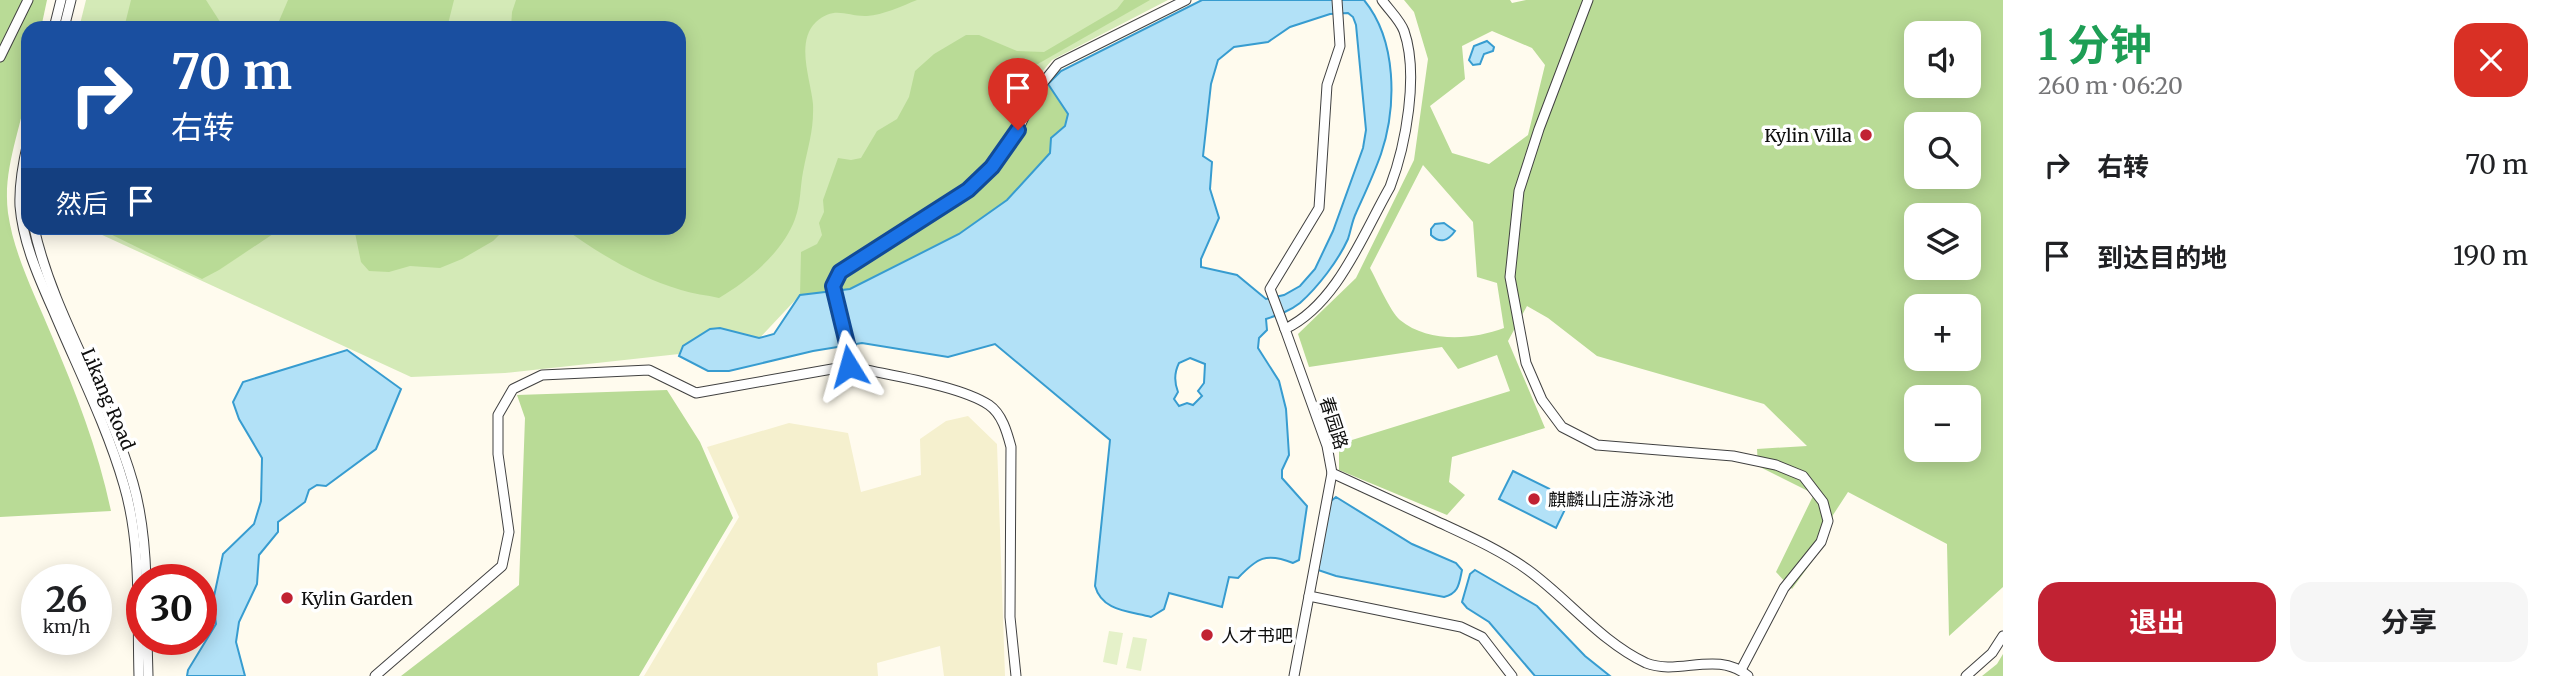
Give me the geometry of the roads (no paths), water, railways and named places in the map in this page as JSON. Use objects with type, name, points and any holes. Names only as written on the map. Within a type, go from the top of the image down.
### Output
[{"type":"street","points":[[0,57],[28,0]]},
{"type":"street","points":[[56,21],[61,0]]},
{"type":"street","points":[[66,21],[71,0]]},
{"type":"street","points":[[849,366],[848,348],[833,286],[840,272],[968,190],[992,167],[1018,130],[1037,90],[1058,64],[1186,0]]},
{"type":"street","name":"春园路","points":[[1336,0],[1340,46],[1327,85],[1319,208],[1270,289],[1327,446],[1332,473],[1486,544],[1528,570],[1624,651],[1650,665],[1661,668],[1723,663],[1745,673]]},
{"type":"street","points":[[1285,329],[1298,323],[1330,294],[1390,187],[1396,170],[1409,107],[1409,54],[1403,29],[1382,0]]},
{"type":"street","points":[[1588,0],[1539,129],[1519,191],[1510,277],[1525,363],[1542,400],[1562,427],[1597,445],[1733,456],[1776,465],[1803,476],[1823,502],[1828,521],[1821,542],[1784,588],[1745,673]]},
{"type":"street","name":"Likang Road","points":[[21,180],[21,215]]},
{"type":"street","name":"Likang Road","points":[[25,235],[41,282],[114,454],[130,508],[136,568],[139,676]]},
{"type":"street","name":"Likang Road","points":[[36,235],[50,279],[131,475],[142,524],[145,564]]},
{"type":"street","points":[[375,676],[502,566],[509,532],[498,454],[498,415],[513,389],[542,375],[649,370],[696,393],[849,366],[954,390],[973,397],[991,406],[1006,427],[1011,447],[1010,617],[1016,676]]},
{"type":"street","points":[[1294,676],[1332,473]]},
{"type":"street","points":[[1309,596],[1461,627],[1482,637],[1512,676]]},
{"type":"street","points":[[1966,676],[1992,653],[2003,636]]},
{"type":"street","points":[[147,655],[148,676]]},
{"type":"water","points":[[1202,0],[1364,0],[1383,34],[1391,74],[1390,115],[1381,154],[1348,239],[1333,265],[1314,289],[1292,308],[1266,319],[1267,330],[1259,338],[1258,348],[1279,381],[1286,409],[1289,455],[1282,470],[1282,478],[1307,506],[1299,560],[1293,563],[1276,558],[1262,559],[1238,578],[1229,577],[1222,607],[1169,593],[1164,609],[1151,617],[1117,609],[1103,601],[1095,586],[1110,440],[995,344],[948,357],[862,343],[813,351],[729,371],[708,371],[679,356],[683,346],[710,329],[720,328],[759,338],[774,334],[800,295],[850,289],[959,234],[1007,200],[1050,153],[1051,138],[1065,126],[1068,114],[1048,84],[1061,71]],"holes":[[[1348,13],[1356,25],[1366,130],[1363,148],[1333,231],[1315,269],[1300,286],[1284,295],[1266,299],[1237,275],[1201,267],[1201,259],[1219,218],[1210,189],[1212,162],[1203,156],[1211,84],[1218,60],[1234,47],[1268,42],[1290,27],[1330,14]],[[1190,358],[1205,364],[1204,383],[1198,391],[1202,396],[1193,405],[1187,403],[1179,406],[1174,399],[1178,392],[1176,370],[1179,363]]]},
{"type":"water","points":[[1487,41],[1494,47],[1493,51],[1484,54],[1480,64],[1473,65],[1469,60],[1474,46]]},
{"type":"water","points":[[1444,223],[1455,231],[1447,239],[1438,240],[1431,235],[1431,229],[1435,224]]},
{"type":"water","points":[[347,350],[401,389],[376,449],[326,486],[317,485],[309,490],[305,502],[278,522],[278,532],[259,555],[257,584],[239,622],[236,642],[245,676],[187,676],[197,655],[217,655],[217,582],[223,554],[254,524],[261,501],[262,458],[239,419],[233,402],[243,382]]},
{"type":"water","name":"麒麟山庄游泳池","points":[[1513,471],[1570,499],[1556,528],[1499,499]]},
{"type":"water","points":[[1336,497],[1412,544],[1456,563],[1462,570],[1455,590],[1444,597],[1318,570],[1315,560],[1326,505]]},
{"type":"water","points":[[1475,570],[1537,606],[1585,656],[1610,676],[1535,676],[1489,622],[1462,602],[1470,574]]},
{"type":"place","name":"Kylin Villa","points":[[1866,135]]},
{"type":"place","name":"麒麟山庄游泳池","points":[[1534,499]]},
{"type":"place","name":"Kylin Garden","points":[[287,598]]},
{"type":"place","name":"人才书吧","points":[[1207,635]]}]
